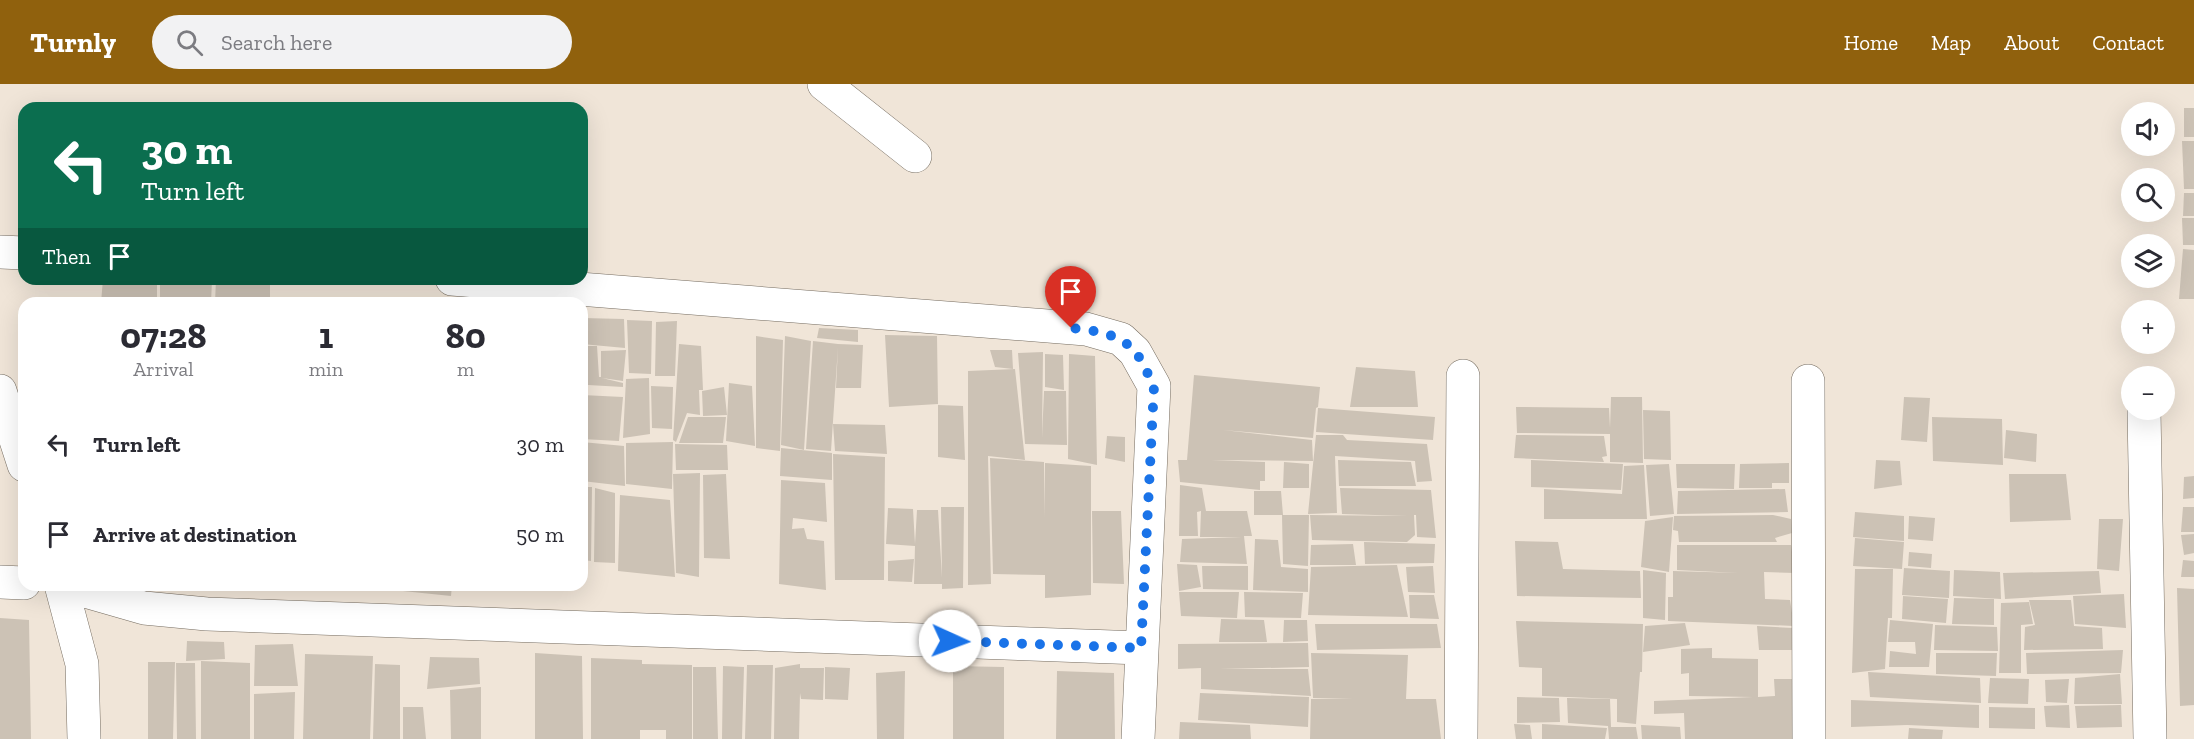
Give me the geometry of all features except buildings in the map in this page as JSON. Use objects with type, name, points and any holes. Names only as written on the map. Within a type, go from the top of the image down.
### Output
[{"type":"street","points":[[824,84],[915,156]]},
{"type":"street","points":[[0,252],[18,253]]},
{"type":"street","points":[[528,285],[1086,329],[1121,339],[1136,352],[1154,386],[1138,739]]},
{"type":"street","points":[[1461,739],[1463,376]]},
{"type":"street","points":[[1808,381],[1809,739]]},
{"type":"street","points":[[0,391],[18,446]]},
{"type":"street","points":[[2144,420],[2150,739]]},
{"type":"street","points":[[0,582],[18,583]]},
{"type":"street","points":[[64,591],[82,664],[84,739]]},
{"type":"street","points":[[84,591],[144,608],[207,614],[1141,648]]},
{"type":"route","points":[[950,641],[1141,648],[1154,386],[1136,352],[1121,339],[1086,329],[1071,328]]}]
